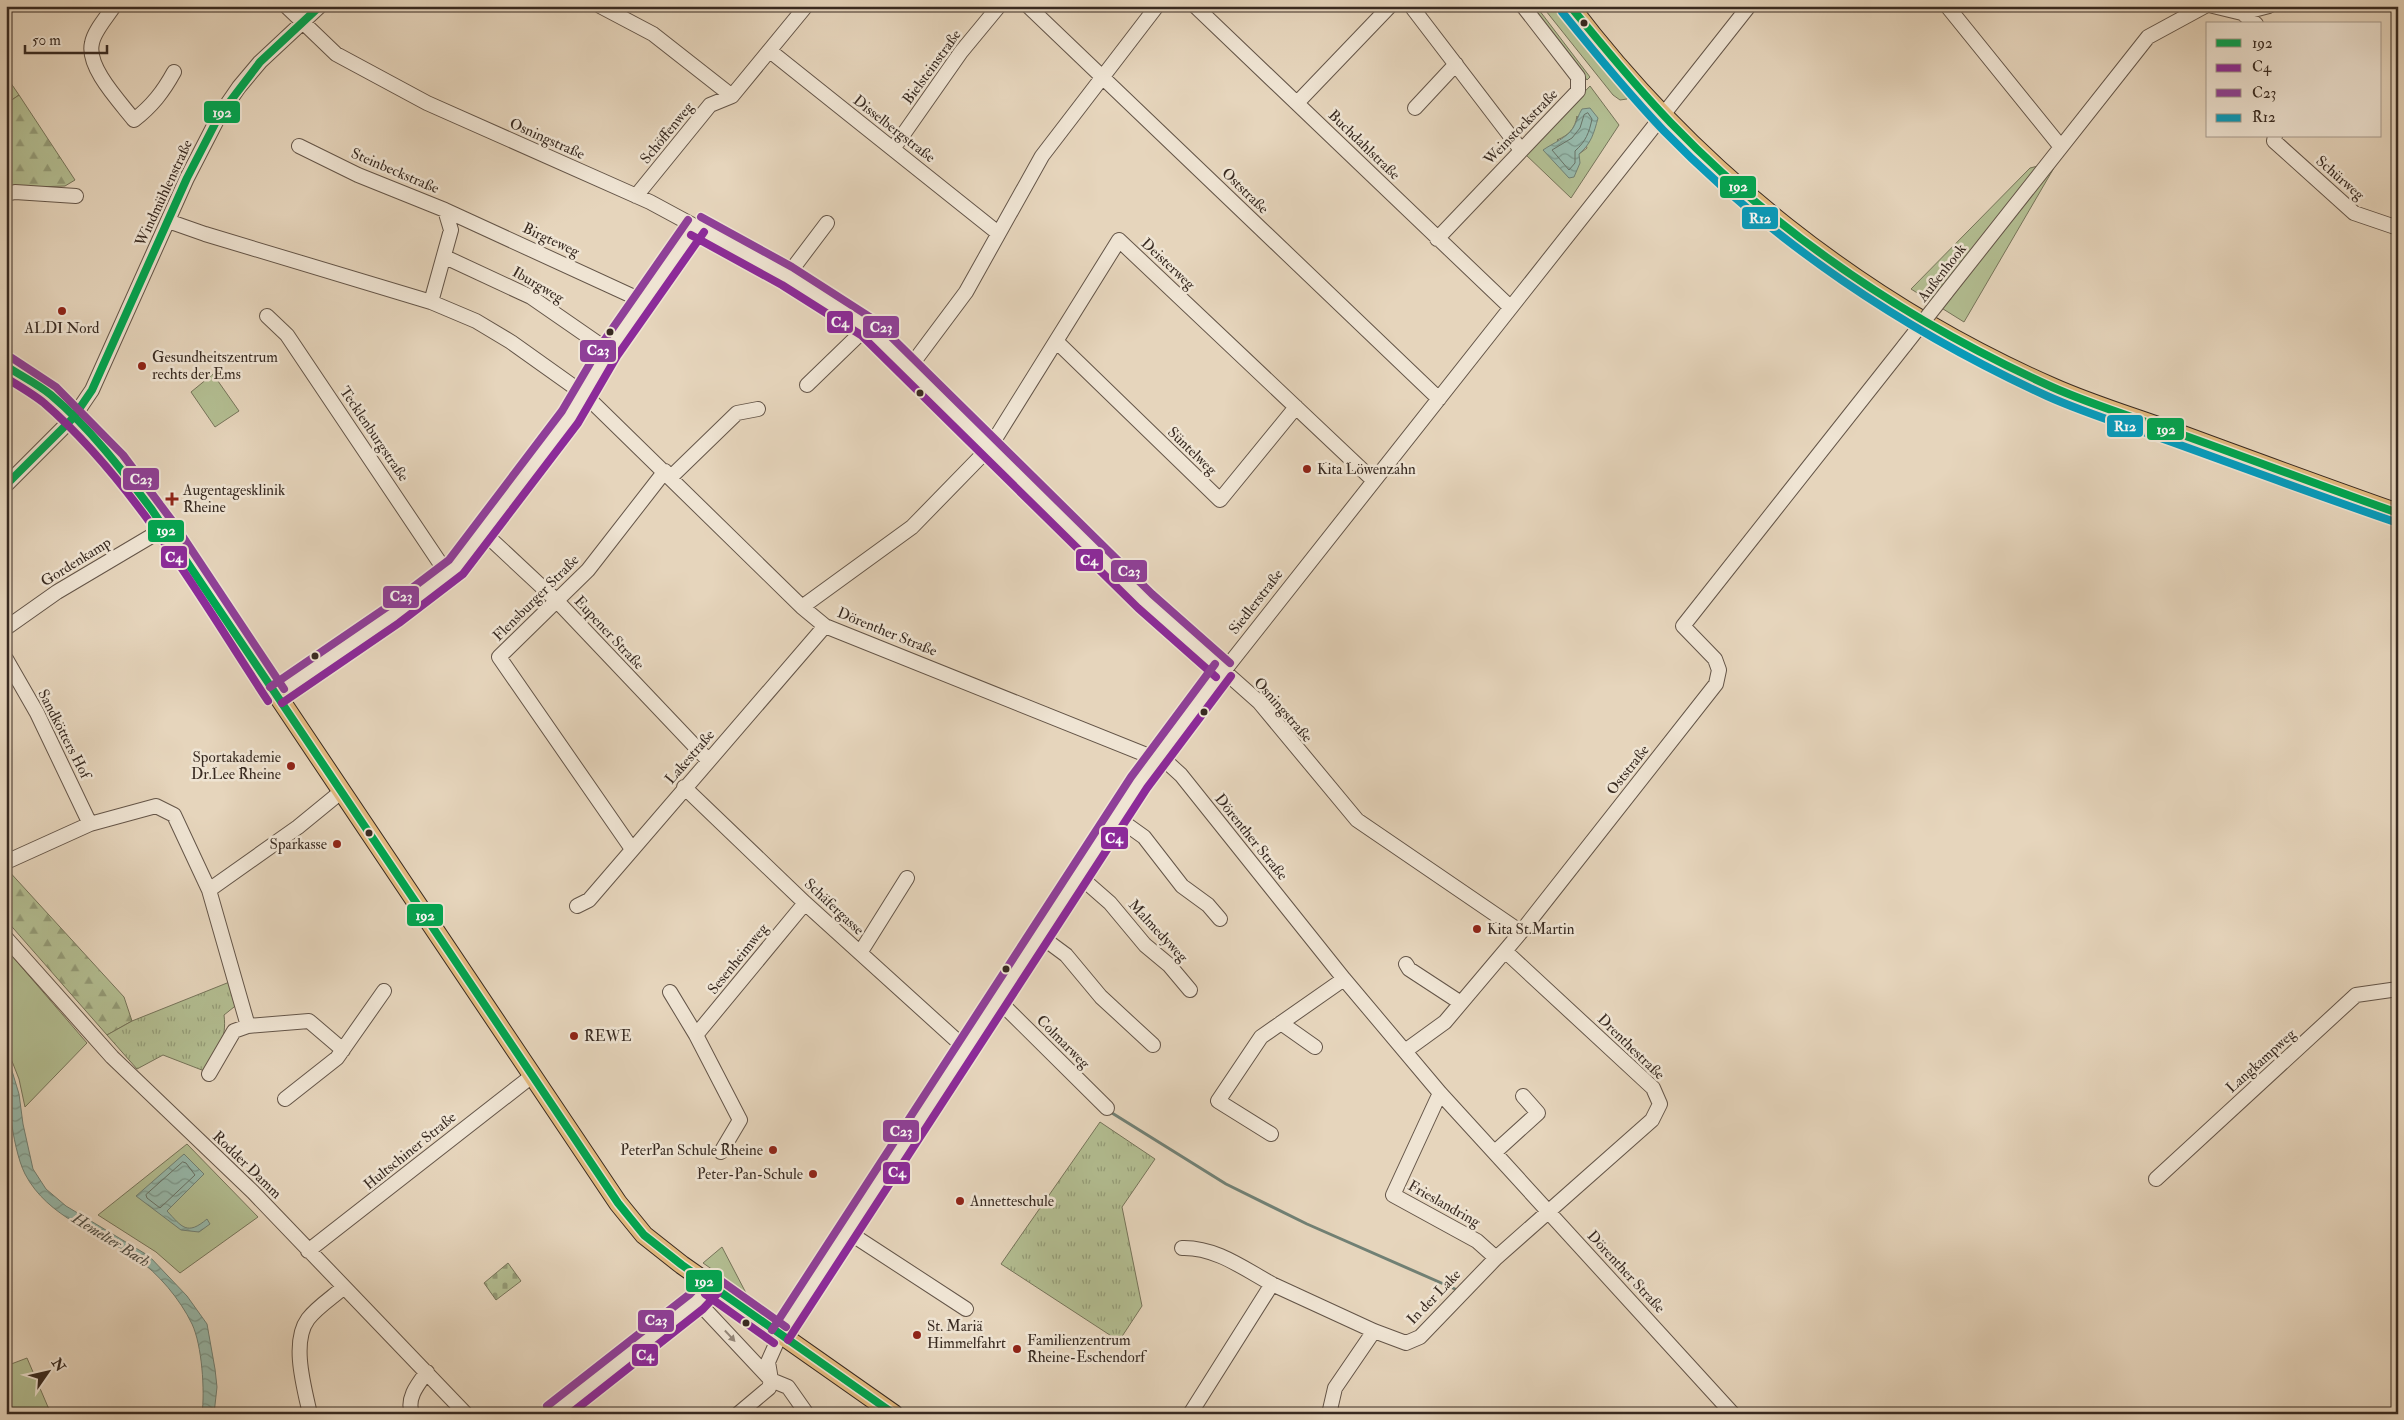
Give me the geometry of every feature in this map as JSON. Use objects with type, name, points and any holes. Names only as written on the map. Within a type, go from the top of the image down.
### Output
[{"type":"main road","points":[[1570,6],[1663,116],[1769,212],[1860,280],[1948,335],[2053,388],[2398,513]]},
{"type":"main road","points":[[6,366],[50,395],[115,461],[165,528],[618,1203],[644,1235],[710,1286],[894,1414]]},
{"type":"street","points":[[114,6],[92,42],[91,55],[106,84],[134,120],[151,106],[162,93],[174,72]]},
{"type":"street","name":"Osningstraße","points":[[286,6],[336,54],[427,103],[636,196],[696,226],[787,276],[868,327],[1145,601],[1259,702],[1357,820],[1521,932]]},
{"type":"street","name":"Windmühlenstraße","points":[[6,485],[72,418],[92,390],[168,221],[219,116],[239,87],[260,62],[320,6]]},
{"type":"street","points":[[600,6],[653,34],[732,96]]},
{"type":"street","name":"Schöffenweg","points":[[636,196],[710,106],[732,96],[806,6]]},
{"type":"street","name":"Bielsteinstraße","points":[[893,149],[961,52],[999,6]]},
{"type":"street","name":"Oststraße","points":[[1028,6],[1439,399]]},
{"type":"street","points":[[910,367],[966,292],[1042,156],[1157,6]]},
{"type":"street","name":"Buchdahlstraße","points":[[1195,6],[1510,307]]},
{"type":"street","points":[[1297,103],[1390,6]]},
{"type":"street","points":[[1411,6],[1521,150]]},
{"type":"street","name":"Weinstockstraße","points":[[1437,239],[1578,91],[1578,77],[1523,6]]},
{"type":"street","name":"Siedlerstraße","points":[[771,1380],[768,1362],[780,1335],[848,1232],[964,1048],[1156,757],[1749,6]]},
{"type":"street","points":[[1947,6],[2061,147]]},
{"type":"street","name":"Außenhook","points":[[1683,626],[2148,37],[2205,6]]},
{"type":"street","points":[[2213,6],[2242,13],[2253,22]]},
{"type":"street","points":[[2242,13],[2269,6]]},
{"type":"street","name":"Disselbergstraße","points":[[770,51],[998,233]]},
{"type":"street","points":[[1414,108],[1456,64]]},
{"type":"street","name":"Schürweg","points":[[2275,138],[2274,141],[2354,213],[2398,228]]},
{"type":"street","name":"Steinbeckstraße","points":[[300,146],[358,175],[445,210],[451,230],[431,302]]},
{"type":"street","points":[[6,194],[15,192],[76,196]]},
{"type":"street","name":"Birgteweg","points":[[445,210],[643,301]]},
{"type":"street","name":"Dörenther Straße","points":[[168,221],[205,234],[431,302],[476,321],[511,342],[584,394],[802,607],[825,626],[1156,757],[1169,764],[1181,775],[1344,978],[1440,1093],[1733,1414]]},
{"type":"street","points":[[787,276],[827,223]]},
{"type":"street","points":[[276,695],[448,575],[570,417],[610,351],[696,226]]},
{"type":"street","name":"Deisterweg","points":[[990,448],[1119,240],[1373,480]]},
{"type":"street","name":"Iburgweg","points":[[445,257],[531,297],[610,351]]},
{"type":"street","name":"Tecklenburgstraße","points":[[267,316],[288,335],[448,575]]},
{"type":"street","points":[[807,385],[868,327]]},
{"type":"street","name":"Süntelweg","points":[[1056,341],[1220,500],[1296,407]]},
{"type":"street","name":"Flensburger Straße","points":[[632,850],[499,657],[588,570],[668,474],[737,413],[758,409]]},
{"type":"street","points":[[802,607],[912,527],[990,448]]},
{"type":"street","name":"Gordenkamp","points":[[6,628],[57,592],[165,528]]},
{"type":"street","name":"Eupener Straße","points":[[483,532],[557,601],[708,760]]},
{"type":"street","name":"Lakestraße","points":[[577,906],[589,900],[684,787],[825,626]]},
{"type":"street","name":"Oststraße","points":[[1521,932],[1716,684],[1719,670],[1714,659],[1683,626]]},
{"type":"street","name":"Sandkötters Hof","points":[[6,659],[37,713],[90,824]]},
{"type":"street","name":"Schäfergasse","points":[[684,787],[805,903],[964,1048]]},
{"type":"street","points":[[209,890],[298,827],[342,792]]},
{"type":"street","points":[[6,862],[90,824],[156,806],[174,815],[209,890],[248,1026]]},
{"type":"street","points":[[1116,816],[1144,837],[1182,886],[1208,905],[1220,919]]},
{"type":"street","name":"Malmedyweg","points":[[1078,875],[1110,903],[1145,945],[1169,965],[1190,990]]},
{"type":"street","points":[[860,953],[907,878]]},
{"type":"street","name":"Sesenheimweg","points":[[696,1035],[805,903]]},
{"type":"street","points":[[1405,1051],[1445,1022],[1521,932]]},
{"type":"street","points":[[1039,935],[1066,955],[1100,997],[1153,1045]]},
{"type":"street","name":"Rodder Damm","points":[[6,938],[112,1057],[253,1192],[466,1414]]},
{"type":"street","name":"Drenthestraße","points":[[1505,951],[1653,1088],[1660,1104],[1652,1120],[1549,1213]]},
{"type":"street","points":[[1406,964],[1410,969],[1462,1003]]},
{"type":"street","points":[[1271,1134],[1218,1101],[1261,1037],[1344,978]]},
{"type":"street","name":"Langkampweg","points":[[2156,1179],[2356,995],[2398,989]]},
{"type":"street","points":[[285,1098],[337,1058],[384,991]]},
{"type":"street","points":[[670,992],[696,1035],[740,1120],[721,1152]]},
{"type":"street","name":"Colmarweg","points":[[997,999],[1107,1108]]},
{"type":"street","points":[[209,1074],[234,1030],[248,1026],[309,1021],[343,1050]]},
{"type":"street","points":[[1281,1023],[1316,1048]]},
{"type":"street","name":"Hultschiner Straße","points":[[308,1251],[532,1076]]},
{"type":"street","name":"Frieslandring","points":[[1440,1093],[1393,1195],[1477,1241],[1496,1258]]},
{"type":"street","points":[[1495,1152],[1538,1113],[1523,1096]]},
{"type":"street","name":"In der Lake","points":[[1182,1248],[1199,1247],[1215,1253],[1272,1284],[1374,1331],[1406,1343],[1420,1337],[1496,1258],[1549,1213]]},
{"type":"street","points":[[848,1232],[966,1309]]},
{"type":"street","points":[[1190,1414],[1272,1284]]},
{"type":"street","points":[[554,1414],[697,1301],[710,1286]]},
{"type":"street","points":[[310,1414],[303,1385],[298,1338],[308,1318],[344,1287]]},
{"type":"street","points":[[697,1301],[771,1380],[788,1387],[806,1414]]},
{"type":"street","points":[[1329,1414],[1336,1388],[1374,1331]]},
{"type":"street","points":[[412,1414],[410,1407],[415,1389],[427,1372]]},
{"type":"street","points":[[738,1414],[770,1388],[771,1380]]},
{"type":"green space","points":[[1530,6],[1536,6],[1590,77],[1587,80]]},
{"type":"green space","points":[[1542,6],[1557,6],[1631,95],[1627,99],[1620,100],[1613,95]]},
{"type":"green space","points":[[6,76],[19,95],[6,104]]},
{"type":"green space","points":[[1590,86],[1619,125],[1571,198],[1525,154]],"holes":[[[1577,116],[1587,148],[1579,154],[1557,140],[1571,131]]]},
{"type":"green space","points":[[19,95],[75,180],[65,186],[6,188],[6,104]]},
{"type":"green space","points":[[2058,161],[1964,322],[1911,289],[2030,168]]},
{"type":"green space","points":[[213,374],[239,411],[215,427],[191,392]]},
{"type":"green space","points":[[6,868],[124,997],[132,1021],[107,1035],[6,920]]},
{"type":"green space","points":[[6,949],[87,1043],[25,1107],[19,1079],[6,1046]]},
{"type":"green space","points":[[232,981],[239,1003],[224,1015],[223,1038],[207,1072],[163,1055],[137,1069],[107,1035],[132,1021]]},
{"type":"green space","points":[[1100,1122],[1155,1159],[1122,1207],[1142,1306],[1119,1341],[1001,1264]]},
{"type":"green space","points":[[187,1144],[258,1217],[180,1273],[156,1252],[98,1215]]},
{"type":"green space","points":[[722,1247],[746,1293],[703,1263]]},
{"type":"green space","points":[[508,1263],[521,1281],[496,1300],[484,1283]]},
{"type":"green space","points":[[27,1358],[51,1414],[6,1414],[6,1366]]},
{"type":"water","points":[[1590,108],[1598,118],[1595,129],[1592,138],[1579,154],[1580,163],[1574,177],[1569,178],[1543,150],[1567,135],[1574,126],[1582,109]]},
{"type":"water","name":"Hemelter Bach","points":[[6,1051],[19,1094],[23,1124],[33,1169],[46,1189],[66,1206],[149,1256],[187,1296],[207,1324],[217,1387],[214,1414],[202,1414],[203,1381],[198,1344],[192,1324],[175,1296],[152,1271],[136,1258],[60,1213],[35,1189],[25,1174],[20,1162],[13,1131],[8,1096]]},
{"type":"water","points":[[184,1154],[204,1174],[167,1211],[181,1225],[190,1228],[207,1219],[210,1224],[199,1232],[181,1230],[136,1196]]},
{"type":"waterway","points":[[1112,1113],[1226,1184],[1307,1224],[1455,1289]]},
{"type":"transit line","name":"192","points":[[6,485],[73,418],[92,390],[187,178],[219,116],[260,62],[320,6]]},
{"type":"transit line","name":"192","points":[[1570,6],[1645,95],[1713,164],[1802,239],[1898,305],[2000,362],[2066,393],[2398,513]]},
{"type":"transit line","name":"R12","points":[[1562,12],[1663,130],[1705,171],[1749,210],[1795,246],[1843,281],[1892,313],[1994,371],[2047,396],[2092,414],[2395,522]]},
{"type":"transit line","name":"C23","points":[[701,217],[792,267],[873,319],[1152,594],[1230,663]]},
{"type":"transit line","name":"C23","points":[[270,687],[387,607],[449,560],[562,411],[601,345],[688,220]]},
{"type":"transit line","name":"C4","points":[[282,703],[399,623],[463,574],[578,423],[617,356],[704,232]]},
{"type":"transit line","name":"C4","points":[[691,235],[782,285],[861,335],[1138,608],[1216,677]]},
{"type":"transit line","name":"C23","points":[[12,358],[56,387],[123,455],[173,522],[284,689]]},
{"type":"transit line","name":"192","points":[[6,366],[46,391],[79,421],[152,510],[618,1203],[644,1235],[682,1265],[894,1414]]},
{"type":"transit line","name":"C4","points":[[6,378],[44,403],[77,434],[108,469],[165,544],[268,701]]},
{"type":"transit line","name":"C23","points":[[772,1330],[1131,777],[1215,664]]},
{"type":"transit line","name":"C4","points":[[788,1340],[1147,788],[1231,676]]},
{"type":"transit line","name":"C23","points":[[717,1278],[786,1327]]},
{"type":"transit line","name":"C23","points":[[547,1406],[690,1294],[704,1279]]},
{"type":"transit line","name":"C4","points":[[570,1414],[703,1309],[718,1293]]},
{"type":"transit line","name":"C4","points":[[705,1294],[774,1343]]},
{"type":"place","name":"ALDI Nord","points":[[62,311]]},
{"type":"place","name":"Gesundheitszentrum rechts der Ems","points":[[142,366]]},
{"type":"place","name":"Kita Löwenzahn","points":[[1307,469]]},
{"type":"place","name":"Augentagesklinik Rheine","points":[[172,499]]},
{"type":"place","name":"Sportakademie Dr.Lee Rheine","points":[[291,766]]},
{"type":"place","name":"Sparkasse","points":[[337,844]]},
{"type":"place","name":"Kita St.Martin","points":[[1477,929]]},
{"type":"place","name":"REWE","points":[[574,1036]]},
{"type":"place","name":"PeterPan Schule Rheine","points":[[773,1150]]},
{"type":"place","name":"Peter-Pan-Schule","points":[[813,1174]]},
{"type":"place","name":"Annetteschule","points":[[960,1201]]},
{"type":"place","name":"St. Mariä Himmelfahrt","points":[[917,1335]]},
{"type":"place","name":"Familienzentrum Rheine-Eschendorf","points":[[1017,1349]]}]
